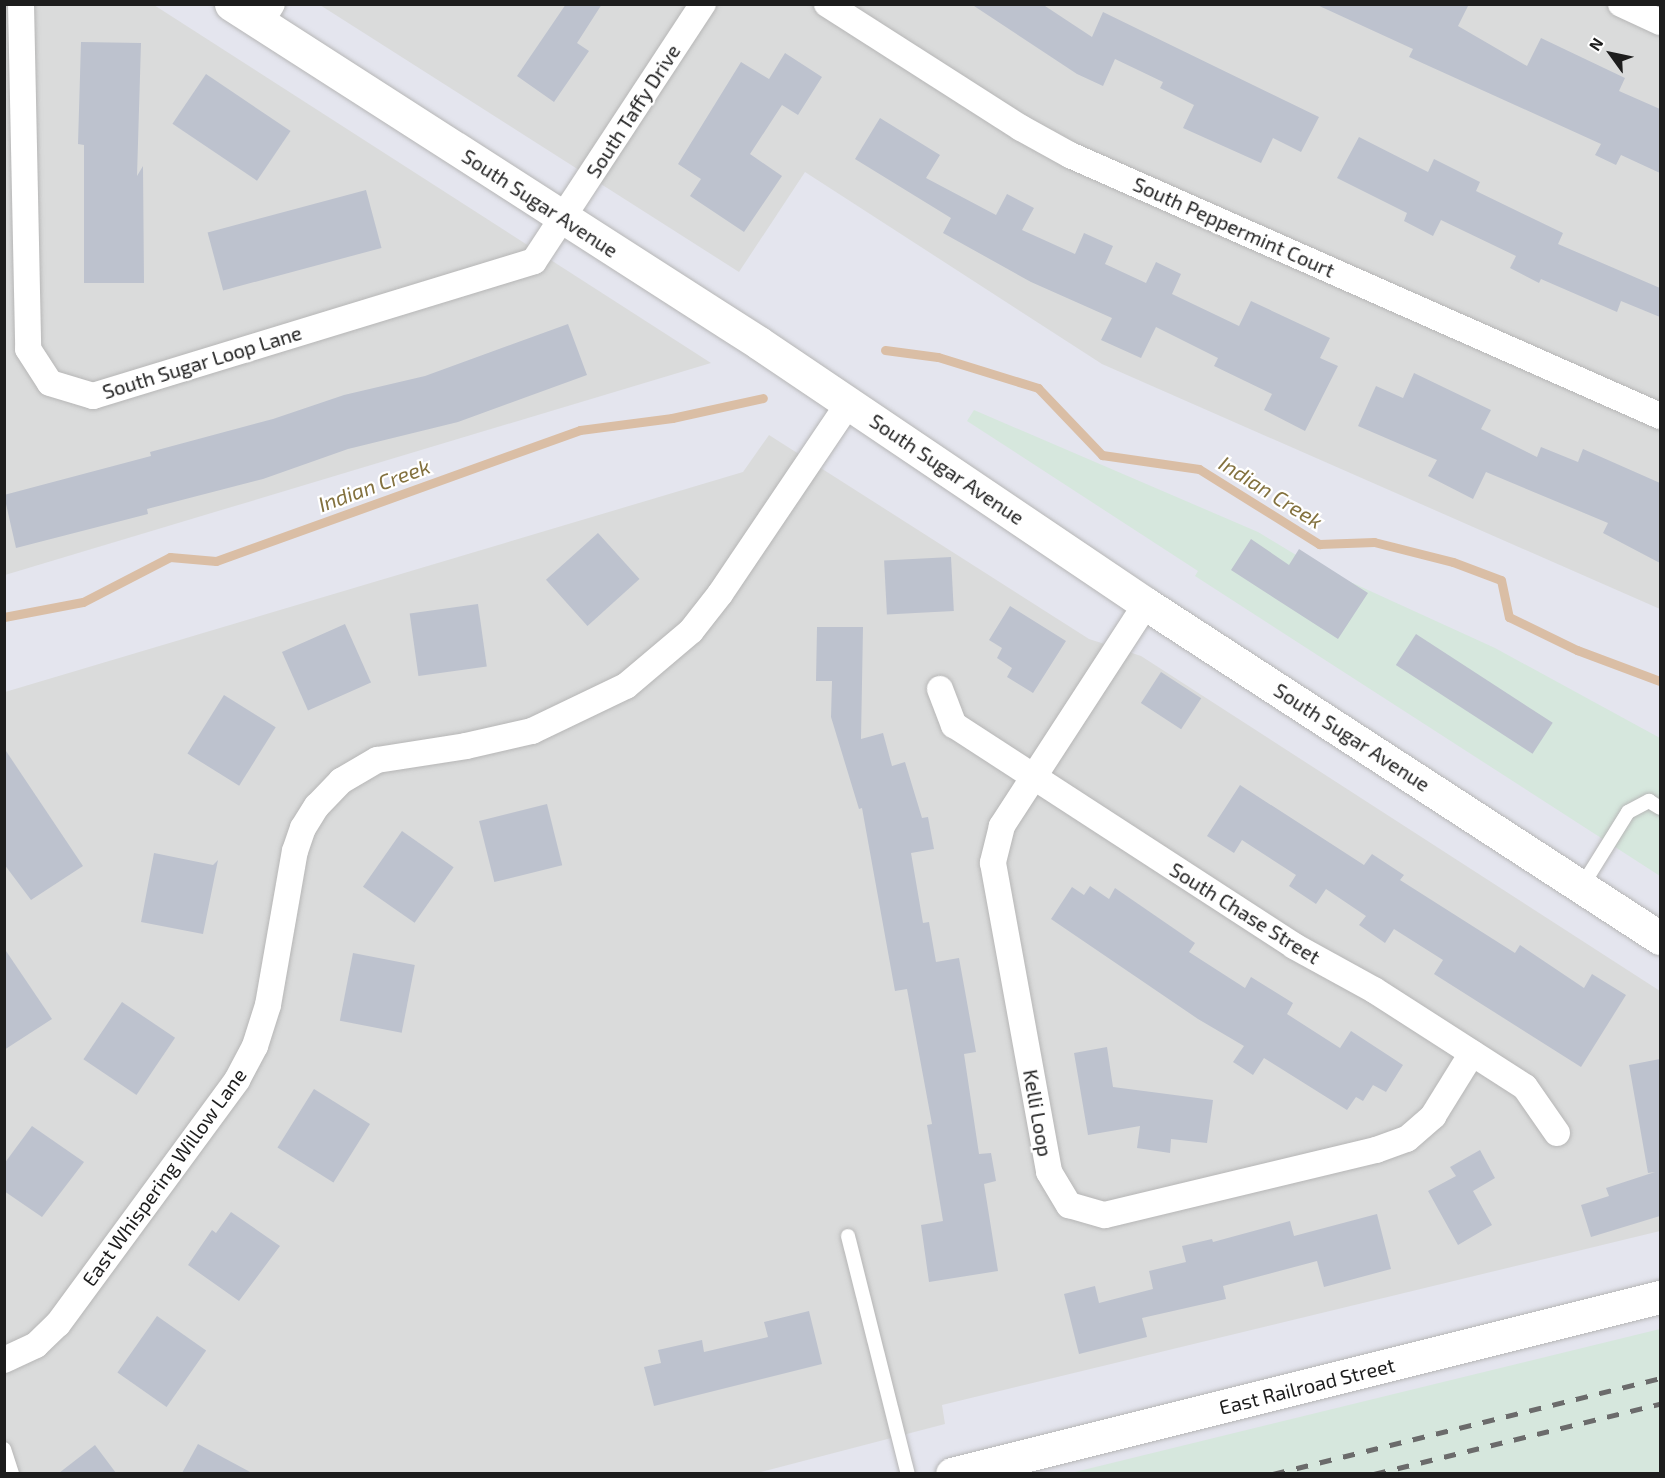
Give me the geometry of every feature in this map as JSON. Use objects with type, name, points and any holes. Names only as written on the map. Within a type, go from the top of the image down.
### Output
[{"type":"street","name":"South Sugar Loop Lane","points":[[21,4],[28,349],[50,384],[93,396],[534,261],[563,218]]},
{"type":"street","name":"South Sugar Avenue","points":[[231,4],[266,14],[563,218],[849,403],[1146,604],[1660,938]]},
{"type":"street","name":"South Taffy Drive","points":[[563,218],[703,4]]},
{"type":"street","name":"South Peppermint Court","points":[[827,4],[1021,128],[1070,155],[1660,416]]},
{"type":"street","points":[[1621,4],[1660,22]]},
{"type":"street","name":"East Whispering Willow Lane","points":[[4,1360],[36,1345],[58,1324],[237,1080],[255,1046],[268,1005],[295,851],[303,828],[317,806],[341,781],[377,760],[466,746],[532,731],[626,686],[691,631],[720,594],[849,403]]},
{"type":"street","name":"Kelli Loop","points":[[1146,604],[1002,826],[993,864],[1049,1172],[1069,1205],[1105,1215],[1376,1150],[1407,1139],[1433,1116],[1472,1053]]},
{"type":"street","name":"South Chase Street","points":[[940,689],[954,725],[1294,946],[1374,990],[1525,1088],[1557,1133]]},
{"type":"street","name":"East Railroad Street","points":[[952,1473],[1660,1298]]},
{"type":"lane","points":[[1582,886],[1628,812],[1649,801],[1660,808]]},
{"type":"lane","points":[[848,1236],[908,1473]]},
{"type":"lane","points":[[4,1449],[12,1473]]},
{"type":"shaded area","points":[[5,5],[154,5],[711,363],[5,575]]},
{"type":"shaded area","points":[[320,5],[1660,5],[1660,609],[1102,364],[805,172],[739,272]]},
{"type":"shaded area","points":[[974,410],[1258,532],[1311,564],[1495,648],[1660,738],[1660,876],[1195,576],[1198,571],[967,421]]},
{"type":"shaded area","points":[[769,435],[1089,639],[1141,656],[1660,991],[1660,1231],[942,1405],[945,1424],[757,1473],[5,1474],[5,692],[743,472]]},
{"type":"shaded area","points":[[1660,1329],[1660,1473],[1071,1473]]},
{"type":"building","points":[[566,4],[602,4],[577,43],[589,51],[554,102],[517,76]]},
{"type":"building","points":[[971,4],[1042,4],[1092,37],[1103,12],[1319,117],[1301,152],[1273,138],[1261,163],[1183,128],[1194,105],[1160,88],[1163,82],[1115,59],[1103,86],[1077,74]]},
{"type":"building","points":[[1315,4],[1469,4],[1458,26],[1527,66],[1541,38],[1625,78],[1619,91],[1660,109],[1660,173],[1621,155],[1616,165],[1595,155],[1601,144],[1409,57],[1413,49]]},
{"type":"building","points":[[81,42],[141,43],[137,176],[143,166],[144,283],[84,283],[84,145],[78,144]]},
{"type":"building","points":[[785,53],[822,77],[798,115],[782,105],[750,154],[782,176],[744,232],[690,196],[701,179],[678,164],[741,62],[769,79]]},
{"type":"building","points":[[206,74],[291,131],[257,181],[172,124]]},
{"type":"building","points":[[880,118],[940,155],[926,178],[996,215],[1007,194],[1034,208],[1022,230],[1075,254],[1084,233],[1113,246],[1105,264],[1146,283],[1156,262],[1181,274],[1172,294],[1239,326],[1251,301],[1330,338],[1320,358],[1338,366],[1305,431],[1264,410],[1272,394],[1214,366],[1218,358],[1156,327],[1141,358],[1101,340],[1112,318],[1031,282],[943,233],[951,218],[855,159]]},
{"type":"building","points":[[1359,137],[1428,172],[1434,159],[1480,182],[1476,191],[1563,233],[1558,244],[1660,288],[1660,317],[1621,301],[1617,312],[1541,279],[1539,283],[1510,268],[1516,256],[1441,220],[1433,236],[1404,221],[1407,213],[1337,178]]},
{"type":"building","points":[[366,190],[382,248],[223,290],[208,232]]},
{"type":"building","points":[[568,324],[587,375],[458,422],[348,449],[263,479],[147,509],[148,514],[16,548],[4,495],[151,456],[150,452],[273,419],[344,395],[425,376]]},
{"type":"building","points":[[1414,373],[1491,410],[1481,429],[1537,457],[1541,447],[1578,462],[1583,449],[1660,483],[1660,563],[1603,533],[1608,523],[1486,472],[1473,499],[1428,476],[1437,460],[1358,426],[1376,386],[1403,398]]},
{"type":"building","points":[[598,533],[639,579],[587,626],[546,580]]},
{"type":"building","points":[[1251,539],[1289,565],[1299,549],[1368,593],[1338,639],[1231,570]]},
{"type":"building","points":[[951,557],[954,611],[887,614],[884,561]]},
{"type":"building","points":[[478,604],[487,666],[418,676],[410,614]]},
{"type":"building","points":[[1010,606],[1066,641],[1033,693],[1007,677],[1012,668],[997,658],[1002,648],[989,640]]},
{"type":"building","points":[[345,624],[371,682],[308,711],[282,652]]},
{"type":"building","points":[[817,627],[863,627],[861,739],[883,733],[892,766],[905,762],[922,818],[928,817],[934,849],[911,853],[923,923],[929,922],[936,962],[959,958],[976,1052],[964,1054],[979,1154],[991,1153],[996,1181],[984,1184],[998,1271],[929,1282],[921,1225],[943,1221],[927,1125],[932,1124],[907,989],[895,991],[862,808],[859,809],[831,717],[832,681],[816,681]]},
{"type":"building","points":[[1416,634],[1553,723],[1533,754],[1396,665]]},
{"type":"building","points":[[1161,672],[1201,698],[1181,729],[1141,703]]},
{"type":"building","points":[[224,695],[276,727],[239,786],[187,754]]},
{"type":"building","points":[[4,748],[83,866],[31,900],[4,864]]},
{"type":"building","points":[[1240,785],[1364,865],[1372,854],[1404,875],[1400,880],[1515,953],[1520,945],[1584,988],[1592,974],[1626,995],[1581,1067],[1434,974],[1443,960],[1394,929],[1385,943],[1359,925],[1366,916],[1326,889],[1316,904],[1289,886],[1296,875],[1242,840],[1234,853],[1207,836]]},
{"type":"building","points":[[547,804],[562,865],[494,882],[479,821]]},
{"type":"building","points":[[402,831],[454,867],[415,923],[363,887]]},
{"type":"building","points":[[154,853],[213,865],[218,860],[203,934],[141,922]]},
{"type":"building","points":[[1090,886],[1109,899],[1115,888],[1195,943],[1189,952],[1245,988],[1251,977],[1293,1003],[1287,1014],[1340,1048],[1351,1031],[1403,1065],[1386,1092],[1373,1085],[1363,1101],[1356,1097],[1347,1110],[1264,1058],[1253,1075],[1233,1062],[1244,1046],[1198,1019],[1051,919],[1072,887],[1084,895]]},
{"type":"building","points":[[4,948],[52,1019],[4,1050]]},
{"type":"building","points":[[353,953],[415,965],[402,1033],[340,1021]]},
{"type":"building","points":[[122,1002],[175,1038],[136,1095],[83,1059]]},
{"type":"building","points":[[1107,1047],[1113,1087],[1213,1100],[1207,1143],[1171,1139],[1170,1153],[1137,1148],[1140,1126],[1088,1135],[1074,1053]]},
{"type":"building","points":[[1660,1059],[1660,1216],[1591,1237],[1581,1205],[1609,1196],[1606,1188],[1655,1172],[1648,1173],[1629,1065]]},
{"type":"building","points":[[314,1089],[370,1124],[333,1182],[277,1148]]},
{"type":"building","points":[[32,1126],[84,1162],[42,1217],[4,1191],[4,1164]]},
{"type":"building","points":[[1480,1150],[1495,1178],[1473,1191],[1492,1225],[1458,1245],[1428,1191],[1456,1176],[1450,1167]]},
{"type":"building","points":[[231,1212],[280,1246],[239,1301],[188,1265],[212,1230],[216,1233]]},
{"type":"building","points":[[1377,1214],[1391,1269],[1324,1287],[1317,1261],[1223,1286],[1226,1299],[1142,1318],[1147,1337],[1079,1354],[1064,1294],[1095,1286],[1099,1303],[1153,1289],[1149,1271],[1186,1262],[1182,1246],[1212,1239],[1213,1242],[1290,1221],[1294,1236]]},
{"type":"building","points":[[809,1311],[822,1364],[654,1406],[644,1367],[661,1363],[658,1350],[702,1340],[704,1352],[768,1337],[764,1322]]},
{"type":"building","points":[[157,1316],[206,1350],[167,1407],[117,1373]]},
{"type":"building","points":[[198,1444],[252,1473],[182,1473]]},
{"type":"building","points":[[95,1445],[116,1473],[59,1473]]},
{"type":"waterway","name":"Indian Creek","points":[[885,350],[938,357],[1038,388],[1102,455],[1199,469],[1319,544],[1374,542],[1453,562],[1501,580],[1509,617],[1577,650],[1660,681]]},
{"type":"waterway","name":"Indian Creek","points":[[4,617],[83,602],[170,557],[216,561],[580,430],[672,418],[763,398]]},
{"type":"railway","points":[[1273,1474],[1660,1378]]},
{"type":"railway","points":[[1374,1474],[1660,1404]]}]
